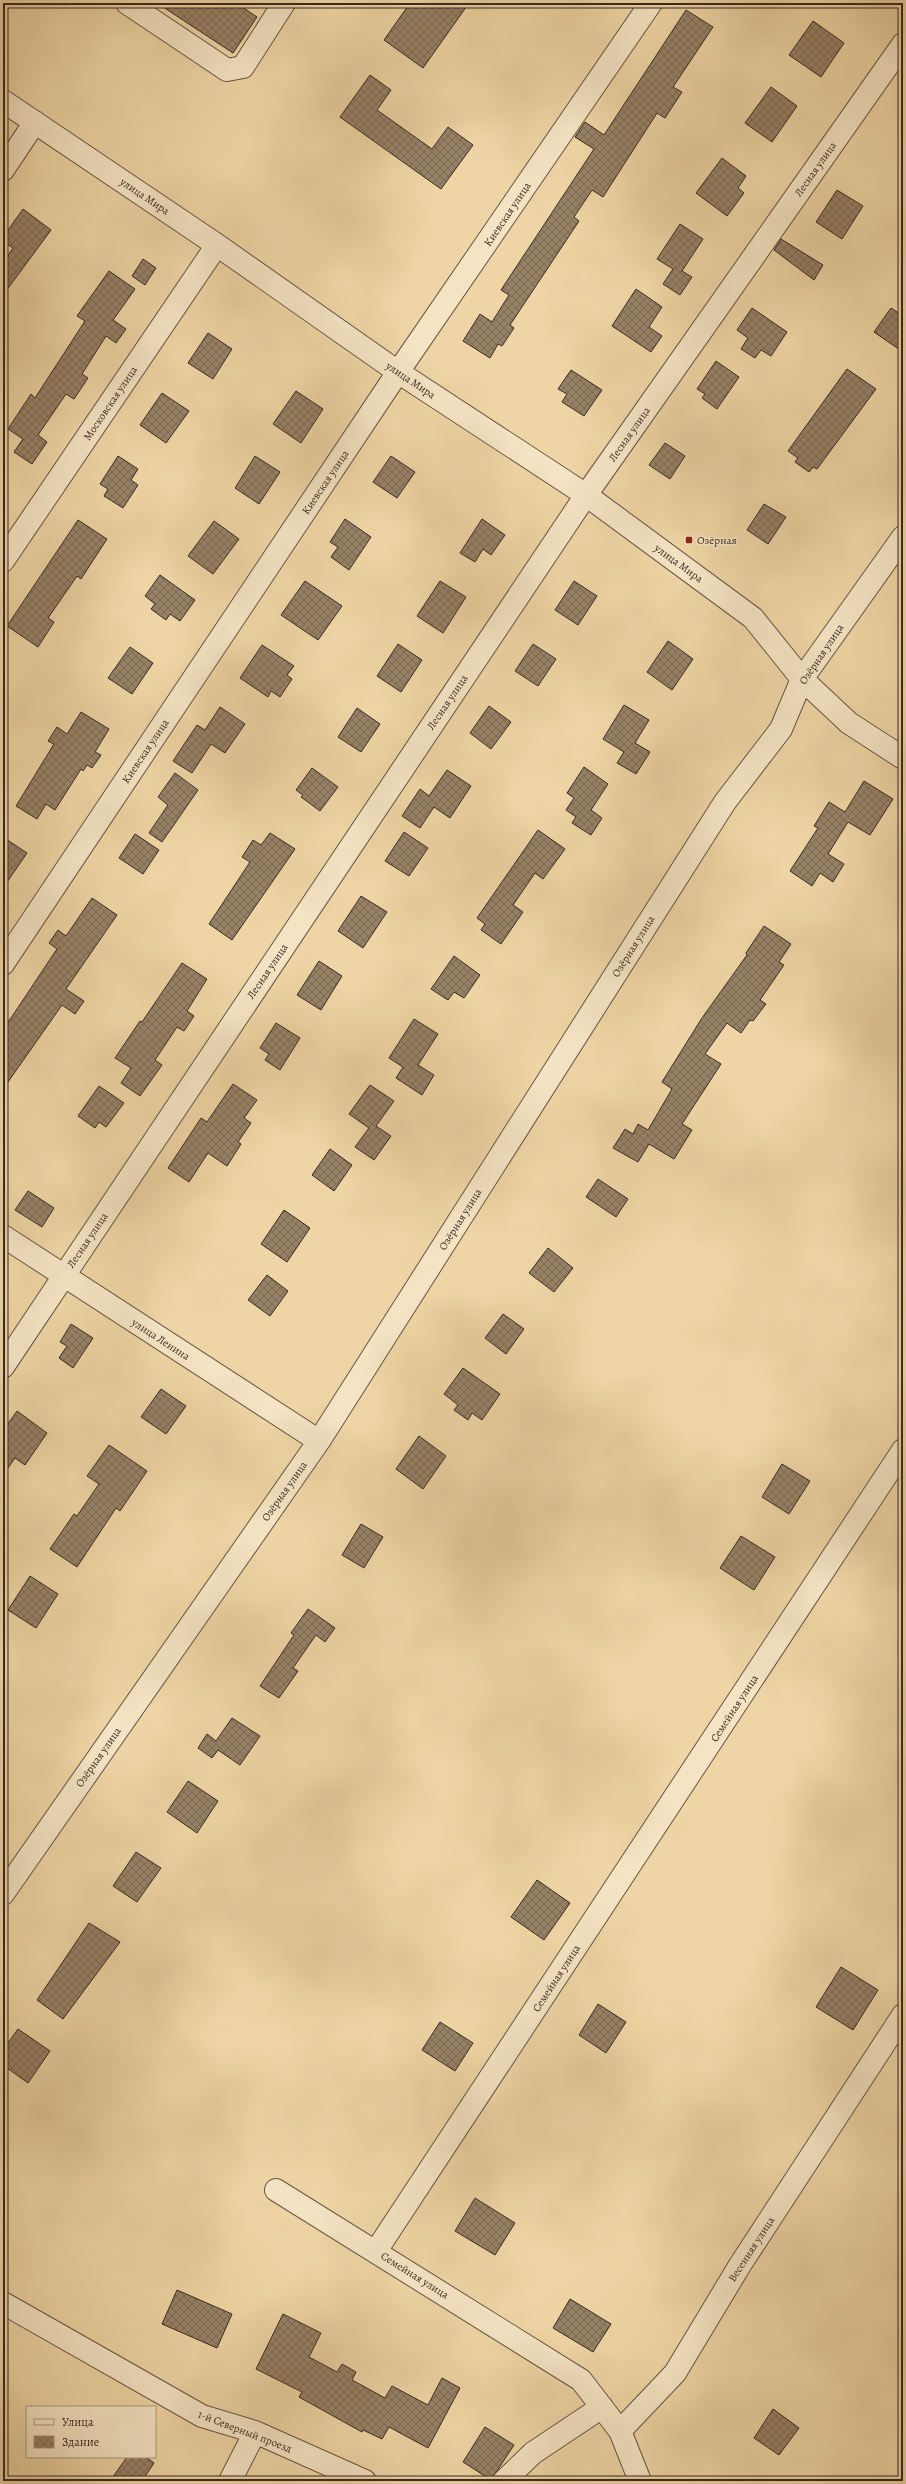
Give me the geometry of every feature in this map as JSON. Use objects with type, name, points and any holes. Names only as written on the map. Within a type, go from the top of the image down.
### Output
[{"type":"street","points":[[127,3],[227,70],[243,67],[284,3]]},
{"type":"street","name":"Киевская улица","points":[[3,964],[398,372],[651,3]]},
{"type":"street","name":"Лесная улица","points":[[3,1367],[586,495],[903,44]]},
{"type":"street","name":"улица Мира","points":[[3,101],[217,245],[398,372],[586,495],[753,618],[802,679],[849,723],[903,758]]},
{"type":"street","points":[[3,170],[35,122]]},
{"type":"street","name":"Московская улица","points":[[3,561],[217,245]]},
{"type":"street","name":"Озёрная улица","points":[[3,1894],[319,1441],[725,802],[781,730],[802,679],[903,537]]},
{"type":"street","name":"улица Ленина","points":[[3,1236],[319,1441]]},
{"type":"street","name":"Семейная улица","points":[[620,2431],[581,2380],[376,2251],[903,1450]]},
{"type":"street","name":"Весенняя улица","points":[[620,2431],[675,2373],[740,2265],[903,2015]]},
{"type":"street","points":[[276,2190],[376,2251]]},
{"type":"street","name":"1-й Северный проезд","points":[[3,2303],[202,2416],[255,2432],[365,2481]]},
{"type":"street","points":[[504,2481],[533,2453],[602,2407]]},
{"type":"street","points":[[620,2431],[640,2481]]},
{"type":"street","points":[[230,2481],[255,2432]]},
{"type":"building","points":[[157,3],[236,3],[257,17],[233,53]]},
{"type":"building","points":[[410,3],[469,3],[423,68],[384,40]]},
{"type":"building","points":[[686,10],[713,27],[673,87],[682,92],[665,118],[657,113],[603,197],[592,190],[574,217],[579,221],[510,325],[514,328],[502,346],[498,344],[490,358],[463,341],[480,314],[492,322],[509,295],[501,290],[594,149],[575,137],[585,122],[604,135]]},
{"type":"building","points":[[813,21],[844,43],[821,77],[789,55]]},
{"type":"building","points":[[370,75],[391,90],[377,110],[432,149],[448,127],[473,145],[441,189],[340,117]]},
{"type":"building","points":[[771,87],[797,106],[772,142],[745,123]]},
{"type":"building","points":[[722,158],[746,176],[738,188],[744,193],[727,216],[696,193]]},
{"type":"building","points":[[837,190],[863,206],[842,239],[816,222]]},
{"type":"building","points":[[23,209],[51,230],[3,295],[3,263],[13,248],[3,241],[3,237]]},
{"type":"building","points":[[680,224],[703,239],[682,271],[692,277],[680,295],[663,284],[673,269],[657,259]]},
{"type":"building","points":[[781,239],[823,265],[814,280],[774,250]]},
{"type":"building","points":[[143,259],[156,268],[145,285],[132,276]]},
{"type":"building","points":[[109,271],[135,289],[113,320],[126,329],[116,343],[106,336],[82,374],[88,378],[74,399],[66,394],[38,435],[47,442],[32,464],[14,452],[23,439],[8,429],[31,394],[35,398],[85,321],[77,316]]},
{"type":"building","points":[[636,289],[662,307],[649,327],[662,336],[651,352],[612,326]]},
{"type":"building","points":[[752,308],[787,332],[771,356],[761,350],[755,358],[741,349],[748,338],[737,330]]},
{"type":"building","points":[[891,308],[903,316],[903,352],[874,332]]},
{"type":"building","points":[[208,333],[232,349],[213,379],[188,363]]},
{"type":"building","points":[[716,361],[739,377],[717,409],[702,398],[705,394],[697,389]]},
{"type":"building","points":[[847,369],[876,389],[817,469],[813,467],[809,472],[795,462],[798,458],[788,451]]},
{"type":"building","points":[[571,370],[602,390],[584,416],[562,402],[567,394],[558,389]]},
{"type":"building","points":[[296,391],[323,409],[301,443],[273,424]]},
{"type":"building","points":[[162,393],[189,411],[166,443],[140,425]]},
{"type":"building","points":[[665,443],[685,456],[670,479],[649,465]]},
{"type":"building","points":[[118,456],[138,469],[131,480],[138,485],[123,508],[104,496],[108,489],[100,484]]},
{"type":"building","points":[[255,456],[280,472],[259,504],[235,488]]},
{"type":"building","points":[[391,456],[415,472],[397,498],[373,482]]},
{"type":"building","points":[[764,504],[786,517],[768,544],[747,530]]},
{"type":"building","points":[[345,519],[371,537],[349,570],[331,557],[338,547],[330,542]]},
{"type":"building","points":[[482,519],[505,535],[491,555],[483,549],[475,562],[460,553]]},
{"type":"building","points":[[78,520],[107,539],[81,579],[77,576],[48,618],[54,622],[38,647],[7,626]]},
{"type":"building","points":[[214,521],[239,539],[213,574],[188,556]]},
{"type":"building","points":[[160,575],[195,600],[180,621],[170,614],[166,620],[151,609],[155,604],[145,596]]},
{"type":"building","points":[[305,581],[342,606],[318,640],[281,615]]},
{"type":"building","points":[[440,581],[466,597],[443,633],[417,616]]},
{"type":"building","points":[[574,581],[597,596],[578,625],[555,610]]},
{"type":"building","points":[[668,641],[693,659],[672,690],[647,672]]},
{"type":"building","points":[[398,644],[422,660],[401,692],[377,676]]},
{"type":"building","points":[[533,644],[556,659],[538,686],[515,671]]},
{"type":"building","points":[[262,645],[294,666],[287,675],[292,679],[280,697],[271,691],[268,697],[240,678]]},
{"type":"building","points":[[130,647],[153,663],[132,694],[108,678]]},
{"type":"building","points":[[624,705],[649,720],[635,743],[650,752],[636,774],[617,763],[624,752],[603,739]]},
{"type":"building","points":[[489,706],[511,722],[491,749],[470,733]]},
{"type":"building","points":[[220,707],[245,724],[225,753],[211,744],[192,773],[173,761],[197,725],[205,730]]},
{"type":"building","points":[[357,708],[380,724],[361,752],[338,737]]},
{"type":"building","points":[[81,712],[109,729],[95,752],[101,755],[92,768],[87,765],[83,771],[81,769],[55,810],[46,804],[37,819],[16,806],[54,744],[48,741],[57,727],[67,734]]},
{"type":"building","points":[[584,767],[608,784],[591,810],[602,818],[591,835],[572,823],[576,817],[566,810],[574,798],[567,793]]},
{"type":"building","points":[[312,768],[338,787],[320,811],[301,797],[303,795],[296,790]]},
{"type":"building","points":[[447,770],[471,786],[450,818],[434,807],[420,828],[402,816],[420,789],[429,796]]},
{"type":"building","points":[[175,773],[198,790],[162,842],[149,833],[168,805],[158,797]]},
{"type":"building","points":[[864,781],[893,799],[870,835],[848,822],[828,854],[844,864],[833,882],[820,873],[812,886],[790,871],[818,828],[814,826],[829,802],[845,812]]},
{"type":"building","points":[[538,830],[565,849],[543,879],[535,873],[513,905],[523,912],[501,944],[481,930],[485,924],[477,918]]},
{"type":"building","points":[[404,832],[428,848],[409,876],[385,861]]},
{"type":"building","points":[[270,833],[295,849],[232,940],[209,924],[250,862],[242,857],[253,840],[261,845]]},
{"type":"building","points":[[135,834],[159,850],[143,874],[119,858]]},
{"type":"building","points":[[3,837],[27,853],[3,888]]},
{"type":"building","points":[[361,896],[387,912],[363,948],[338,931]]},
{"type":"building","points":[[92,898],[117,915],[66,989],[84,1001],[75,1014],[62,1005],[3,1089],[3,1030],[57,949],[49,943],[58,930],[66,936]]},
{"type":"building","points":[[764,926],[791,944],[779,962],[784,965],[760,1000],[766,1004],[753,1021],[750,1020],[741,1033],[727,1023],[705,1054],[721,1064],[682,1124],[692,1130],[674,1159],[649,1144],[638,1162],[613,1148],[625,1129],[633,1134],[638,1124],[648,1130],[672,1089],[662,1082],[702,1018],[747,955],[746,953]]},
{"type":"building","points":[[454,956],[480,975],[464,998],[454,992],[448,1000],[431,989]]},
{"type":"building","points":[[319,961],[342,976],[321,1010],[297,995]]},
{"type":"building","points":[[182,963],[207,979],[187,1011],[194,1016],[184,1031],[177,1027],[155,1060],[162,1065],[140,1096],[121,1083],[131,1068],[115,1058],[140,1021],[142,1022]]},
{"type":"building","points":[[414,1019],[438,1034],[418,1065],[434,1075],[422,1095],[396,1078],[403,1067],[389,1058]]},
{"type":"building","points":[[276,1023],[300,1038],[280,1070],[265,1060],[269,1054],[260,1048]]},
{"type":"building","points":[[233,1084],[257,1100],[244,1118],[251,1123],[238,1142],[241,1144],[227,1166],[208,1153],[189,1182],[168,1168],[201,1118],[207,1122]]},
{"type":"building","points":[[370,1085],[394,1101],[376,1126],[391,1136],[374,1160],[355,1147],[369,1128],[349,1114]]},
{"type":"building","points":[[99,1086],[124,1103],[106,1127],[99,1122],[95,1128],[78,1116]]},
{"type":"building","points":[[330,1149],[352,1165],[334,1191],[312,1175]]},
{"type":"building","points":[[598,1179],[628,1199],[616,1217],[586,1197]]},
{"type":"building","points":[[28,1191],[54,1208],[42,1227],[15,1210]]},
{"type":"building","points":[[284,1210],[310,1228],[287,1262],[261,1244]]},
{"type":"building","points":[[548,1248],[573,1268],[554,1292],[529,1273]]},
{"type":"building","points":[[267,1275],[288,1291],[270,1316],[248,1300]]},
{"type":"building","points":[[503,1314],[524,1329],[506,1354],[485,1338]]},
{"type":"building","points":[[71,1324],[93,1338],[73,1368],[59,1358],[67,1346],[60,1342]]},
{"type":"building","points":[[463,1368],[500,1394],[482,1420],[472,1413],[468,1420],[454,1410],[458,1405],[444,1394]]},
{"type":"building","points":[[161,1389],[186,1406],[166,1434],[141,1417]]},
{"type":"building","points":[[17,1411],[47,1433],[25,1465],[15,1458],[3,1475],[3,1431]]},
{"type":"building","points":[[419,1436],[446,1456],[423,1489],[396,1469]]},
{"type":"building","points":[[109,1445],[147,1471],[120,1511],[116,1508],[77,1567],[50,1549],[74,1514],[77,1516],[99,1484],[87,1476]]},
{"type":"building","points":[[782,1464],[810,1481],[789,1514],[762,1497]]},
{"type":"building","points":[[361,1524],[383,1537],[364,1568],[342,1555]]},
{"type":"building","points":[[741,1536],[775,1557],[754,1590],[720,1568]]},
{"type":"building","points":[[30,1576],[58,1594],[36,1628],[8,1610]]},
{"type":"building","points":[[308,1609],[335,1628],[325,1642],[316,1635],[293,1668],[298,1671],[279,1698],[260,1686],[294,1635],[291,1633]]},
{"type":"building","points":[[232,1718],[260,1736],[240,1765],[218,1750],[212,1758],[198,1748],[207,1734],[216,1741]]},
{"type":"building","points":[[188,1781],[218,1801],[197,1833],[167,1812]]},
{"type":"building","points":[[136,1852],[161,1868],[137,1902],[113,1886]]},
{"type":"building","points":[[537,1880],[570,1903],[544,1940],[511,1917]]},
{"type":"building","points":[[89,1923],[120,1942],[63,2019],[37,2000]]},
{"type":"building","points":[[841,1967],[878,1990],[853,2030],[816,2007]]},
{"type":"building","points":[[598,2004],[626,2022],[606,2053],[579,2035]]},
{"type":"building","points":[[440,2022],[473,2043],[455,2071],[422,2050]]},
{"type":"building","points":[[18,2029],[50,2051],[28,2083],[3,2065],[3,2050]]},
{"type":"building","points":[[475,2198],[515,2223],[495,2255],[455,2231]]},
{"type":"building","points":[[177,2290],[232,2314],[217,2348],[162,2324]]},
{"type":"building","points":[[570,2299],[611,2324],[593,2352],[553,2328]]},
{"type":"building","points":[[283,2314],[321,2333],[309,2357],[337,2372],[342,2364],[356,2372],[352,2380],[385,2398],[392,2386],[428,2405],[442,2378],[460,2388],[428,2448],[389,2427],[382,2439],[363,2430],[362,2432],[299,2397],[302,2392],[256,2369]]},
{"type":"building","points":[[773,2409],[799,2428],[779,2455],[754,2438]]},
{"type":"building","points":[[485,2427],[514,2445],[491,2480],[463,2462]]},
{"type":"building","points":[[126,2458],[147,2458],[154,2463],[142,2481],[110,2481]]},
{"type":"place","name":"Озёрная","points":[[689,540]]}]
